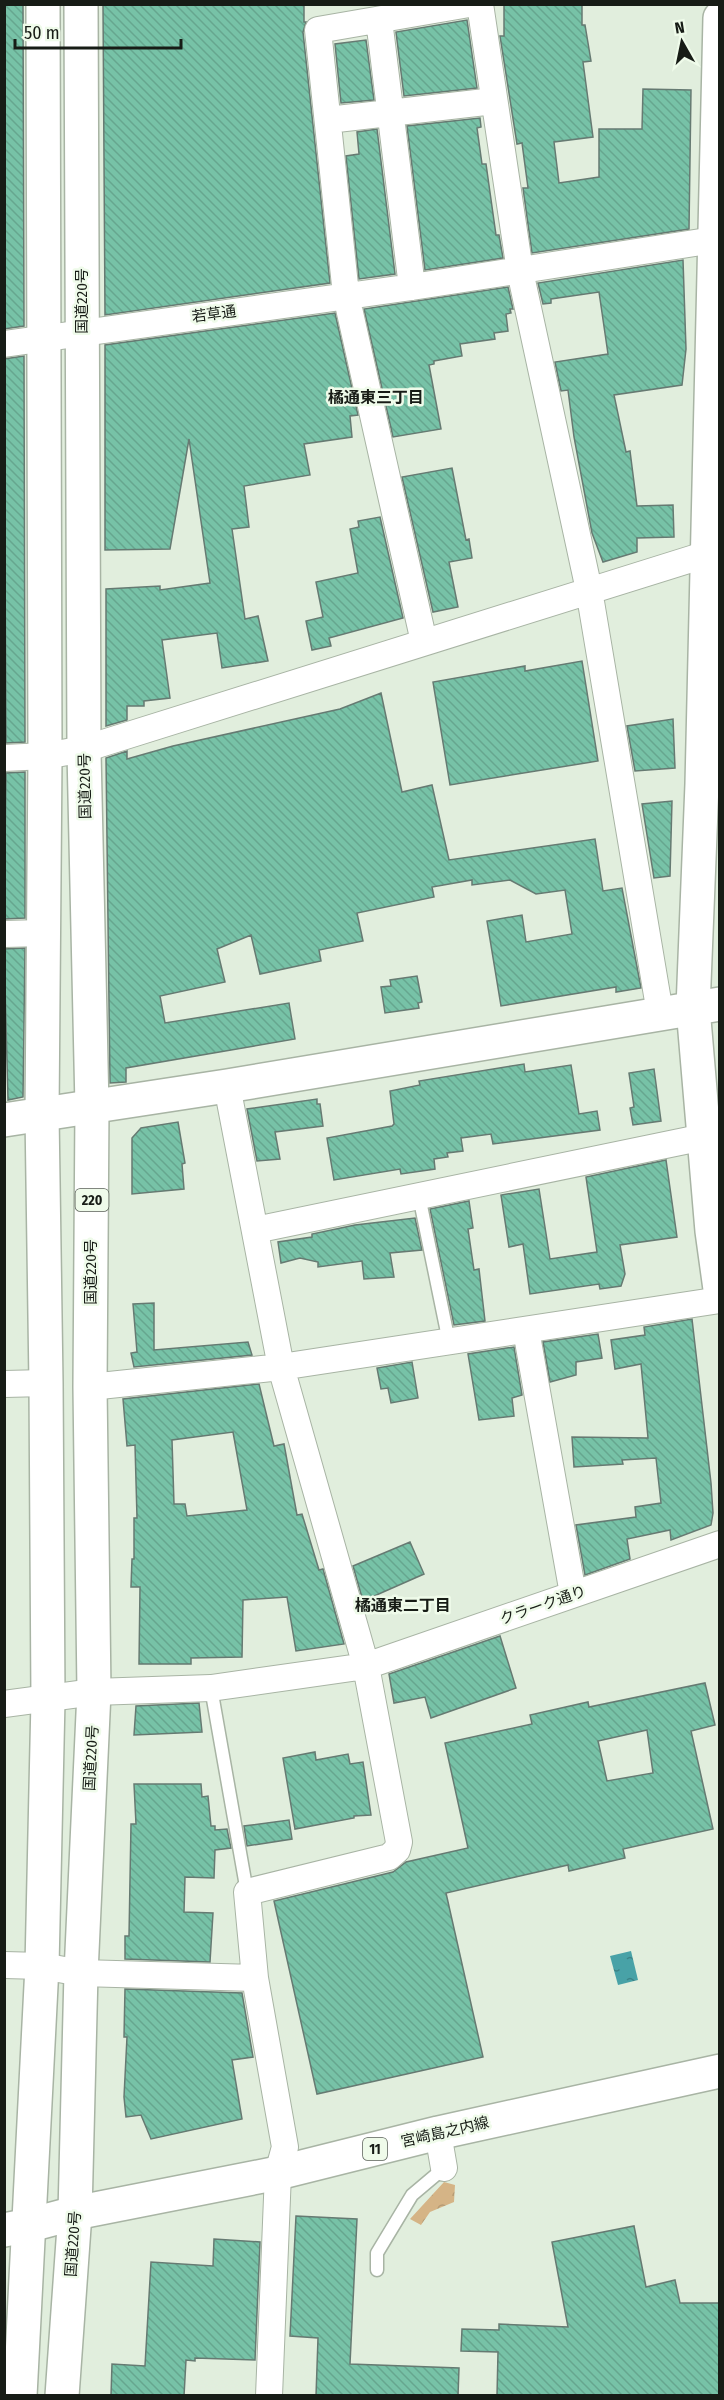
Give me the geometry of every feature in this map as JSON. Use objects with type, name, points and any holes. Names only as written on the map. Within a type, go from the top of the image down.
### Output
[{"type":"main road","points":[[20,2396],[17,2228],[42,1966],[48,1700],[42,1114],[45,756],[43,4]]},
{"type":"main road","name":"国道220号","points":[[62,2396],[75,2214],[81,1974],[94,1692],[90,1387],[92,1107],[84,749],[81,4]]},
{"type":"main road","points":[[720,18],[711,783],[704,1137],[716,1230],[720,1289]]},
{"type":"main road","points":[[4,1120],[227,1086],[706,1006]]},
{"type":"main road","name":"宮崎島之内線","points":[[17,2228],[278,2173],[438,2133],[720,2072]]},
{"type":"street","points":[[424,642],[346,296],[318,30],[469,4]]},
{"type":"street","points":[[480,4],[520,271],[589,590],[660,1012]]},
{"type":"street","points":[[378,20],[412,287]]},
{"type":"street","points":[[328,120],[494,102]]},
{"type":"street","name":"若草通","points":[[4,344],[412,287],[717,240]]},
{"type":"street","points":[[4,758],[45,756],[84,749],[714,551]]},
{"type":"street","points":[[4,934],[43,933]]},
{"type":"street","points":[[227,1086],[281,1367],[366,1666],[399,1842],[397,1850],[389,1857],[247,1892],[255,1978],[285,2146],[278,2173],[269,2396]]},
{"type":"street","points":[[255,1230],[704,1137]]},
{"type":"street","points":[[90,1387],[281,1367],[720,1300]]},
{"type":"street","points":[[526,1330],[573,1594]]},
{"type":"street","points":[[4,1384],[46,1383]]},
{"type":"street","name":"クラーク通り","points":[[4,1704],[48,1700],[94,1692],[211,1688],[366,1666],[720,1544]]},
{"type":"street","points":[[4,1965],[42,1966],[81,1974],[255,1978]]},
{"type":"street","points":[[438,2133],[444,2168]]},
{"type":"lane","points":[[419,1196],[449,1342]]},
{"type":"lane","points":[[211,1688],[247,1892]]},
{"type":"lane","points":[[377,2270],[377,2253],[412,2195],[444,2168]]},
{"type":"green space","points":[[444,2182],[455,2185],[454,2202],[430,2212],[421,2225],[410,2219]]},
{"type":"water","points":[[631,1951],[638,1980],[618,1985],[610,1956]]},
{"type":"building","points":[[4,4],[23,4],[24,326],[4,329]]},
{"type":"building","points":[[103,4],[304,4],[304,22],[306,22],[303,32],[330,283],[105,315]]},
{"type":"building","points":[[504,4],[582,4],[582,25],[585,25],[591,61],[583,62],[593,137],[554,142],[559,183],[599,177],[599,129],[642,129],[643,89],[691,90],[689,229],[532,253],[523,188],[528,188],[522,143],[517,144],[500,36],[504,36]]},
{"type":"building","points":[[467,20],[477,88],[404,96],[396,32]]},
{"type":"building","points":[[366,40],[374,100],[341,103],[335,44]]},
{"type":"building","points":[[480,118],[481,127],[477,128],[482,164],[486,164],[496,235],[499,235],[503,258],[425,270],[407,126]]},
{"type":"building","points":[[377,129],[395,274],[359,279],[346,156],[359,154],[357,132]]},
{"type":"building","points":[[683,260],[686,349],[682,385],[614,395],[626,452],[630,451],[637,506],[673,505],[674,537],[637,538],[637,552],[603,562],[592,533],[574,437],[568,390],[561,391],[555,362],[608,354],[599,292],[551,299],[551,303],[543,304],[538,283]]},
{"type":"building","points":[[508,287],[513,309],[510,309],[511,313],[506,314],[508,331],[494,333],[495,339],[460,344],[462,356],[434,361],[434,364],[429,365],[441,429],[393,437],[364,309]]},
{"type":"building","points":[[335,313],[358,415],[350,416],[352,437],[304,444],[310,475],[244,486],[249,527],[232,529],[245,619],[258,616],[268,661],[222,668],[217,633],[162,640],[170,698],[144,701],[144,706],[127,706],[127,720],[106,726],[106,589],[160,586],[160,590],[210,583],[189,439],[170,549],[105,550],[105,345]]},
{"type":"building","points":[[24,356],[25,742],[6,743],[4,359]]},
{"type":"building","points":[[452,468],[466,540],[469,539],[472,558],[449,562],[458,607],[433,612],[402,477]]},
{"type":"building","points":[[380,517],[403,618],[329,638],[331,646],[312,650],[306,621],[323,617],[316,582],[358,573],[350,529],[359,527],[358,521]]},
{"type":"building","points":[[582,661],[598,761],[450,785],[433,682],[525,666],[525,671]]},
{"type":"building","points":[[381,693],[402,792],[432,785],[449,860],[595,839],[603,891],[622,888],[641,988],[616,992],[616,987],[501,1006],[487,921],[522,915],[526,942],[572,934],[565,890],[536,894],[510,880],[472,885],[472,880],[432,887],[434,897],[357,913],[363,941],[319,950],[321,961],[260,974],[251,935],[217,949],[225,982],[160,996],[165,1023],[289,1003],[295,1039],[126,1068],[126,1082],[110,1083],[106,758],[127,751],[127,759],[173,746],[340,709]]},
{"type":"building","points":[[673,719],[675,768],[635,771],[627,726]]},
{"type":"building","points":[[25,772],[25,918],[4,919],[6,773]]},
{"type":"building","points":[[672,801],[670,876],[654,878],[642,804]]},
{"type":"building","points":[[25,948],[23,1097],[8,1100],[4,949]]},
{"type":"building","points":[[417,976],[422,1002],[418,1003],[419,1008],[385,1013],[381,987],[391,986],[390,980]]},
{"type":"building","points":[[524,1064],[525,1072],[571,1065],[579,1114],[597,1111],[600,1130],[493,1144],[491,1134],[461,1138],[463,1151],[447,1153],[448,1157],[434,1159],[435,1169],[401,1174],[400,1169],[334,1180],[327,1138],[392,1126],[394,1124],[390,1091],[420,1085],[419,1081]]},
{"type":"building","points":[[654,1069],[661,1121],[633,1125],[630,1108],[634,1107],[629,1073]]},
{"type":"building","points":[[317,1099],[317,1104],[320,1104],[323,1126],[275,1132],[280,1159],[257,1161],[247,1109]]},
{"type":"building","points":[[178,1122],[185,1163],[182,1164],[184,1189],[132,1194],[132,1138],[141,1128]]},
{"type":"building","points":[[666,1160],[677,1237],[620,1245],[625,1274],[621,1286],[600,1289],[599,1284],[530,1294],[523,1244],[509,1247],[501,1195],[539,1189],[550,1259],[597,1252],[586,1177]]},
{"type":"building","points":[[469,1201],[473,1228],[468,1229],[474,1270],[479,1269],[485,1321],[454,1325],[430,1209]]},
{"type":"building","points":[[415,1218],[422,1250],[390,1253],[394,1277],[364,1279],[362,1261],[318,1267],[318,1262],[300,1258],[281,1263],[278,1242],[312,1237],[312,1234],[355,1225]]},
{"type":"building","points":[[154,1303],[154,1350],[248,1342],[252,1355],[134,1367],[131,1353],[137,1352],[133,1304]]},
{"type":"building","points":[[692,1319],[711,1483],[713,1513],[711,1525],[671,1540],[670,1530],[627,1539],[630,1559],[585,1575],[576,1525],[636,1517],[635,1507],[661,1503],[656,1458],[622,1460],[623,1464],[574,1467],[572,1437],[648,1438],[641,1364],[615,1369],[611,1340],[645,1335],[644,1327]]},
{"type":"building","points":[[598,1334],[602,1358],[576,1362],[576,1375],[550,1382],[543,1342]]},
{"type":"building","points":[[514,1347],[522,1395],[512,1398],[514,1416],[479,1420],[468,1354]]},
{"type":"building","points":[[412,1362],[418,1398],[391,1403],[388,1388],[381,1389],[377,1368]]},
{"type":"building","points":[[259,1384],[274,1446],[284,1444],[297,1515],[302,1514],[319,1570],[323,1569],[344,1644],[296,1651],[287,1597],[243,1600],[242,1657],[191,1658],[191,1664],[139,1664],[140,1587],[131,1587],[134,1518],[137,1518],[135,1445],[127,1446],[123,1399]],"holes":[[[233,1432],[247,1510],[187,1516],[185,1504],[174,1504],[172,1440]]]},
{"type":"building","points":[[410,1542],[424,1574],[363,1601],[353,1566]]},
{"type":"building","points":[[500,1636],[516,1688],[431,1718],[425,1697],[394,1703],[389,1674]]},
{"type":"building","points":[[705,1683],[715,1725],[691,1731],[713,1829],[623,1849],[625,1858],[569,1871],[568,1865],[446,1893],[483,2057],[317,2094],[274,1901],[393,1872],[406,1862],[468,1848],[445,1743],[532,1724],[530,1715],[588,1702],[589,1707]],"holes":[[[647,1730],[653,1773],[607,1781],[598,1741]]]},
{"type":"building","points":[[199,1703],[202,1732],[134,1735],[136,1706]]},
{"type":"building","points":[[315,1752],[316,1760],[348,1754],[350,1764],[363,1762],[371,1815],[354,1816],[354,1818],[295,1829],[283,1758]]},
{"type":"building","points":[[134,1784],[201,1784],[202,1797],[208,1796],[211,1826],[215,1826],[215,1830],[227,1829],[231,1848],[215,1850],[214,1878],[185,1877],[184,1912],[213,1913],[210,1962],[125,1959],[125,1936],[129,1936],[131,1824],[136,1824]]},
{"type":"building","points":[[289,1820],[292,1839],[247,1846],[244,1826]]},
{"type":"building","points":[[125,1989],[242,1993],[253,2057],[232,2060],[242,2119],[151,2139],[141,2115],[126,2117],[124,2097],[127,2037],[124,2037]]},
{"type":"building","points":[[296,2216],[357,2219],[350,2364],[459,2368],[458,2396],[316,2396],[318,2338],[290,2336]]},
{"type":"building","points":[[634,2226],[646,2287],[675,2280],[680,2303],[720,2303],[720,2396],[497,2396],[498,2352],[461,2351],[462,2329],[499,2330],[499,2324],[568,2327],[552,2242]]},
{"type":"building","points":[[214,2239],[260,2242],[255,2360],[195,2358],[195,2361],[186,2360],[184,2396],[111,2396],[112,2364],[145,2366],[151,2262],[213,2266]]},
{"type":"district","name":"橘通東三丁目","points":[[376,397]]},
{"type":"district","name":"橘通東二丁目","points":[[403,1605]]}]
